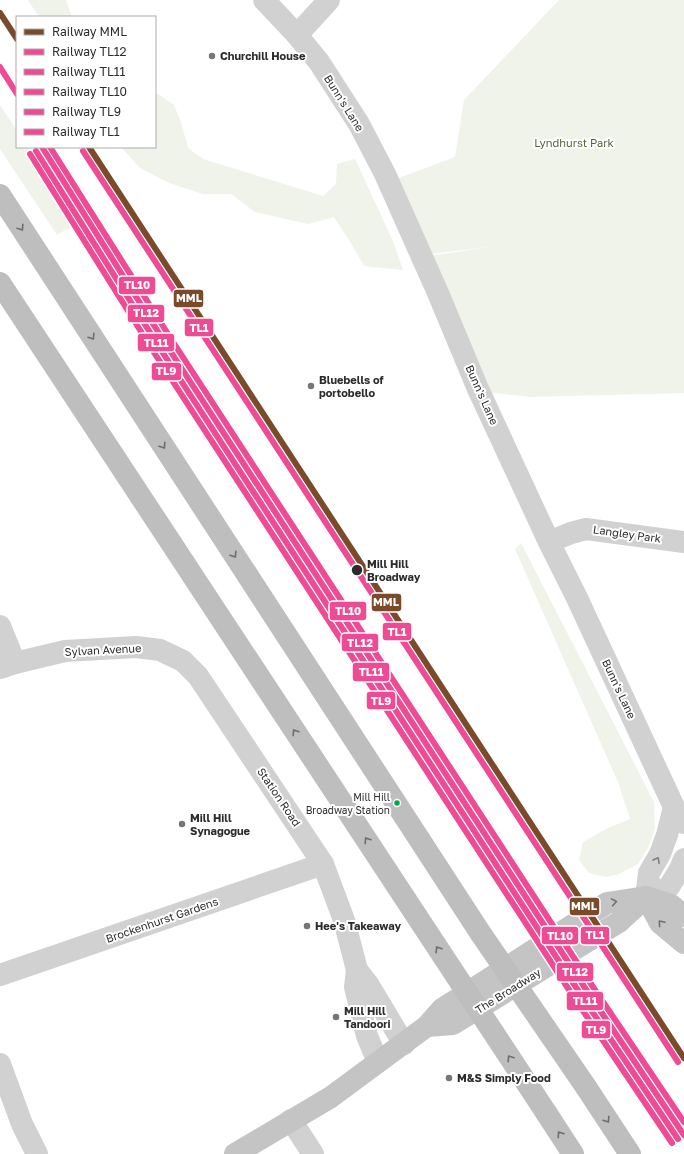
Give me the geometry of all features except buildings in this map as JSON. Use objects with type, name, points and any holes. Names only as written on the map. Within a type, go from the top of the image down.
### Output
[{"type":"highway","points":[[0,195],[481,934],[630,1154]]},
{"type":"highway","points":[[0,283],[573,1154]]},
{"type":"main road","points":[[646,897],[671,905],[684,916]]},
{"type":"main road","points":[[646,897],[660,923],[684,943]]},
{"type":"main road","name":"The Broadway","points":[[235,1154],[331,1097],[427,1026],[442,1009],[607,904],[646,897]]},
{"type":"street","name":"Bunn's Lane","points":[[264,0],[297,35],[319,62],[359,124],[384,174],[438,293],[478,389],[679,815],[649,873],[646,897]]},
{"type":"street","points":[[297,35],[329,0]]},
{"type":"street","name":"Langley Park","points":[[549,542],[586,529],[684,542]]},
{"type":"street","points":[[0,626],[7,666]]},
{"type":"street","name":"Sylvan Avenue","points":[[7,666],[65,651],[136,647],[160,650]]},
{"type":"street","name":"Station Road","points":[[160,650],[183,661],[198,676],[323,864],[344,920],[357,970],[355,987],[367,1036],[378,1062]]},
{"type":"street","points":[[646,897],[669,887],[684,859]]},
{"type":"street","name":"Brockenhurst Gardens","points":[[0,975],[323,864]]},
{"type":"street","name":"Station Road","points":[[357,970],[368,984],[404,1044]]},
{"type":"street","points":[[0,1064],[22,1124],[37,1154]]},
{"type":"street","points":[[291,1120],[314,1154]]},
{"type":"green space","points":[[28,0],[66,0],[72,16],[38,16]]},
{"type":"green space","name":"Lyndhurst Park","points":[[559,0],[684,0],[684,393],[531,397],[484,392],[422,257],[489,247],[421,255],[388,182],[455,157],[464,100]]},
{"type":"green space","points":[[156,93],[174,105],[181,122],[188,148],[203,159],[323,196],[336,184],[337,164],[355,159],[393,241],[403,270],[364,266],[334,217],[308,224],[255,212],[231,194],[203,194],[169,183],[140,168],[122,148],[156,148]]},
{"type":"green space","points":[[0,105],[16,129],[16,148],[28,148],[77,223],[57,235],[0,149]]},
{"type":"green space","points":[[521,543],[654,802],[655,828],[648,848],[638,864],[619,874],[606,877],[589,873],[579,860],[583,842],[608,828],[630,819],[618,782],[515,549]]},
{"type":"rail line","name":"MML","points":[[0,13],[16,37]]},
{"type":"rail line","name":"TL12","points":[[0,67],[16,92]]},
{"type":"rail line","name":"TL12","points":[[43,148],[167,346],[587,991],[684,1135]]},
{"type":"rail line","name":"TL10","points":[[51,148],[173,342],[593,987],[684,1122]]},
{"type":"rail line","name":"MML","points":[[90,148],[684,1058]]},
{"type":"rail line","name":"TL11","points":[[36,151],[161,350],[581,995],[678,1139]]},
{"type":"rail line","name":"TL1","points":[[83,151],[678,1062]]},
{"type":"rail line","name":"TL9","points":[[30,154],[155,354],[575,999],[672,1143]]},
{"type":"place","name":"Churchill House","points":[[212,56]]},
{"type":"place","name":"Bluebells of portobello","points":[[311,386]]},
{"type":"place","name":"Mill Hill Broadway","points":[[357,570]]},
{"type":"place","name":"Mill Hill Broadway Station","points":[[397,803]]},
{"type":"place","name":"Mill Hill Synagogue","points":[[182,824]]},
{"type":"place","name":"Hee's Takeaway","points":[[307,926]]},
{"type":"place","name":"Mill Hill Tandoori","points":[[336,1017]]},
{"type":"place","name":"M&S Simply Food","points":[[449,1078]]}]
